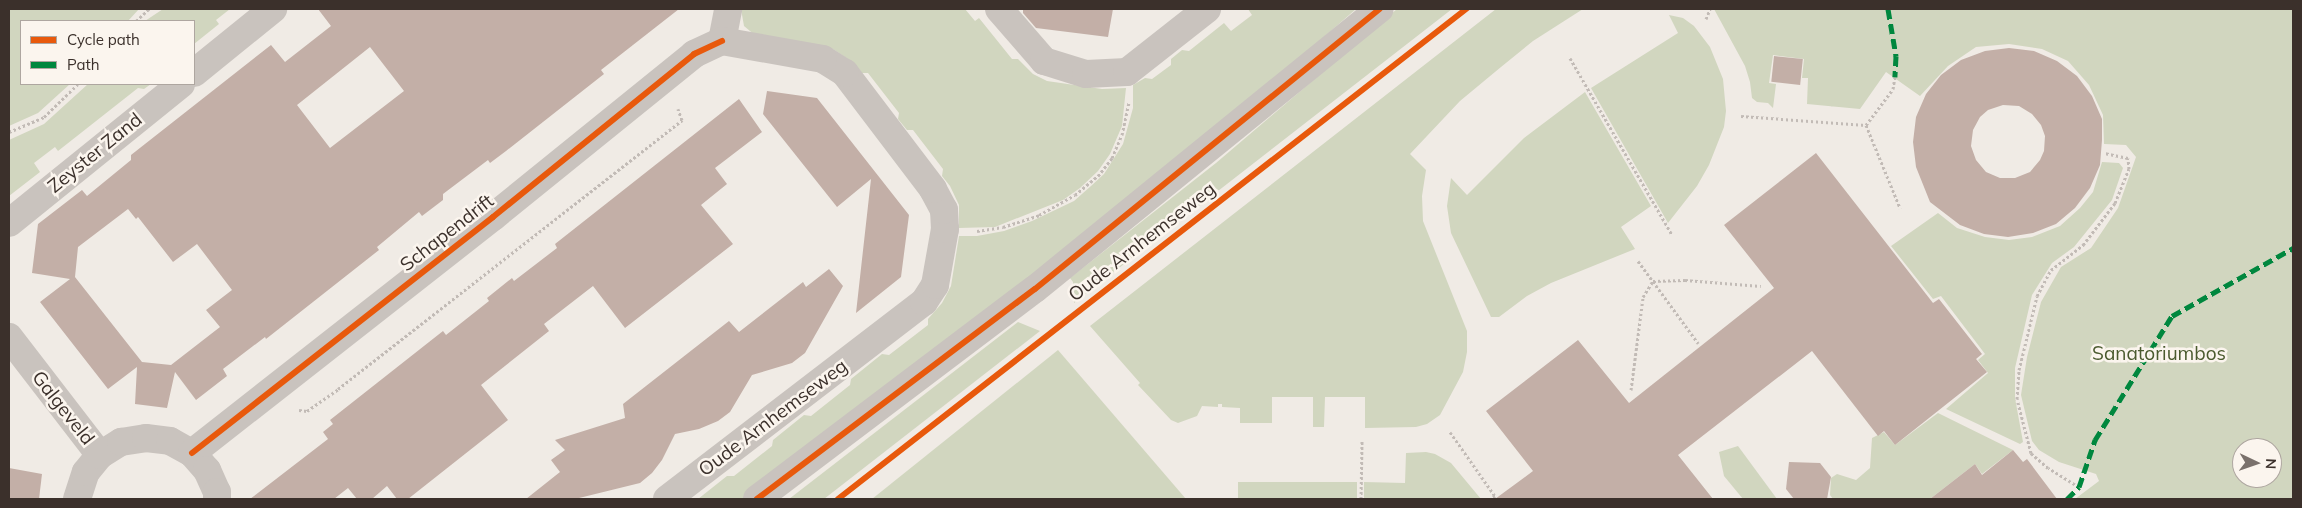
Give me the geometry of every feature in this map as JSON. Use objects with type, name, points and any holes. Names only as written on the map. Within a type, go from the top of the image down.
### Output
[{"type":"street","points":[[195,72],[273,9]]},
{"type":"street","points":[[722,41],[728,9]]},
{"type":"street","points":[[999,9],[1044,61],[1086,74],[1128,70],[1207,9]]},
{"type":"street","name":"Oude Arnhemseweg","points":[[757,499],[1035,289],[1379,9]]},
{"type":"street","name":"Oude Arnhemseweg","points":[[666,499],[924,302],[936,285],[945,229],[944,210],[933,189],[845,73],[823,59],[722,41]]},
{"type":"street","name":"Schapendrift","points":[[192,453],[694,54],[722,41]]},
{"type":"street","name":"Zeyster Zand","points":[[9,223],[180,85]]},
{"type":"street","name":"Galgeveld","points":[[9,337],[100,455]]},
{"type":"street","points":[[77,499],[86,472],[100,455],[121,442],[146,438],[170,441],[192,453],[208,470],[217,492],[217,499]]},
{"type":"path","points":[[137,20],[149,9]]},
{"type":"path","points":[[1706,19],[1710,9]]},
{"type":"path","points":[[1570,58],[1672,235]]},
{"type":"path","points":[[945,229],[985,231],[1024,221],[1056,207],[1098,176],[1112,158],[1122,136],[1129,111],[1128,70]]},
{"type":"path","points":[[1866,126],[1893,89],[1895,76]]},
{"type":"path","points":[[9,132],[44,117],[77,85]]},
{"type":"path","points":[[1741,116],[1866,126]]},
{"type":"path","points":[[1866,126],[1900,208]]},
{"type":"path","points":[[2079,487],[2048,468],[2032,453],[2017,399],[2019,370],[2037,296],[2051,270],[2083,245],[2115,203],[2129,169],[2128,158],[2105,153]]},
{"type":"path","points":[[1638,261],[1698,343]]},
{"type":"path","points":[[1653,281],[1685,280],[1761,286]]},
{"type":"path","points":[[1631,390],[1643,298],[1653,281]]},
{"type":"path","points":[[1450,432],[1495,496],[1491,499]]},
{"type":"path","points":[[1361,499],[1362,440]]},
{"type":"green space","points":[[9,9],[139,9],[129,20],[20,20],[20,85],[69,85],[38,113],[9,126]]},
{"type":"green space","points":[[163,9],[230,9],[216,20],[219,24],[195,43],[195,20],[146,20]]},
{"type":"green space","points":[[741,9],[965,9],[975,21],[979,18],[1012,59],[1018,59],[1033,74],[1047,81],[1102,89],[1126,88],[1122,126],[1110,154],[1098,171],[1080,188],[1063,200],[995,227],[959,228],[959,205],[950,186],[942,176],[943,169],[913,130],[907,130],[898,119],[899,113],[868,73],[862,73],[854,63],[833,49],[756,36],[744,26]]},
{"type":"green space","points":[[1248,9],[1356,9],[1255,97],[1166,170],[745,499],[698,499],[727,476],[734,476],[772,446],[773,440],[804,415],[811,416],[850,385],[851,379],[882,354],[889,355],[928,325],[928,319],[942,303],[951,286],[959,236],[977,236],[1004,231],[1032,221],[1074,201],[1091,186],[1104,174],[1123,144],[1133,108],[1133,85],[1145,78],[1152,79],[1171,65],[1171,59],[1182,50],[1189,51],[1224,23],[1231,31],[1252,15]]},
{"type":"green space","points":[[1397,9],[1452,9],[1074,303],[1073,282],[1070,278],[1216,163]]},
{"type":"green space","points":[[1496,9],[1583,9],[1533,41],[1460,101],[1410,154],[1426,170],[1422,196],[1423,221],[1467,331],[1467,352],[1463,372],[1440,415],[1427,424],[1416,427],[1365,428],[1365,397],[1325,397],[1324,427],[1313,427],[1313,397],[1272,397],[1272,423],[1240,423],[1240,408],[1222,407],[1222,404],[1218,404],[1218,407],[1202,406],[1197,416],[1178,423],[1171,420],[1138,385],[1140,383],[1090,326]]},
{"type":"green space","name":"Sanatoriumbos","points":[[1714,9],[2293,9],[2293,499],[2075,499],[2099,481],[2096,474],[2059,462],[2039,450],[2032,441],[2021,395],[2027,357],[2041,302],[2061,267],[2091,248],[2118,208],[2136,157],[2126,145],[2104,144],[2103,115],[2089,85],[2068,61],[2042,49],[2009,44],[1976,47],[1948,66],[1920,96],[1886,72],[1860,109],[1807,104],[1808,78],[1802,78],[1804,59],[1773,55],[1769,83],[1776,84],[1773,108],[1768,103],[1757,102],[1752,98],[1745,66]]},
{"type":"green space","points":[[1669,15],[1683,18],[1694,26],[1710,47],[1723,79],[1726,111],[1724,127],[1709,165],[1697,186],[1668,223],[1591,88],[1678,33]]},
{"type":"green space","points":[[87,85],[150,85],[144,89],[138,88],[58,151],[55,147],[34,163],[40,172],[9,196],[9,140],[44,124]]},
{"type":"green space","points":[[1585,92],[1651,206],[1621,227],[1635,249],[1551,283],[1527,296],[1499,317],[1491,317],[1451,233],[1447,206],[1451,178],[1467,195],[1524,138]]},
{"type":"green space","points":[[2102,162],[2119,163],[2123,168],[2112,200],[2074,247],[2052,263],[2032,295],[2015,368],[2015,398],[2023,442],[2020,444],[1946,409],[1988,373],[1978,360],[1985,354],[1941,296],[1933,299],[1891,246],[1938,213],[1957,228],[1985,237],[2009,240],[2032,237],[2060,226],[2080,208],[2093,192]]},
{"type":"green space","points":[[1018,322],[1040,331],[824,499],[789,499]]},
{"type":"green space","points":[[1058,350],[1186,499],[872,499]]},
{"type":"green space","points":[[1938,413],[2013,450],[1982,474],[1975,464],[1930,499],[1833,499],[1830,495],[1831,478],[1837,474],[1856,480],[1870,468],[1872,438],[1884,432],[1895,445]]},
{"type":"green space","points":[[1738,446],[1777,499],[1743,499],[1724,476],[1719,452]]},
{"type":"green space","points":[[1426,452],[1435,454],[1451,463],[1481,499],[1364,499],[1364,482],[1405,483],[1406,453]]},
{"type":"green space","points":[[1238,482],[1357,482],[1357,499],[1238,499]]},
{"type":"building","points":[[318,9],[679,9],[601,70],[604,74],[490,163],[488,160],[443,194],[443,200],[422,216],[419,212],[377,247],[379,250],[266,339],[265,337],[223,369],[227,376],[196,400],[175,372],[167,408],[135,404],[137,367],[108,389],[40,302],[70,279],[32,273],[38,224],[82,190],[87,196],[131,160],[131,155],[271,45],[285,62],[331,26]],"holes":[[[370,47],[404,91],[330,148],[297,105]],[[128,209],[136,219],[138,217],[173,262],[197,244],[232,290],[206,310],[220,327],[171,365],[142,362],[75,277],[78,247]]]},
{"type":"building","points":[[1023,9],[1113,9],[1108,37],[1036,28],[1023,13]]},
{"type":"building","points":[[2009,48],[2034,51],[2057,61],[2077,76],[2092,96],[2102,119],[2100,165],[2090,188],[2075,208],[2056,224],[2033,233],[2008,237],[1984,234],[1960,225],[1930,202],[1916,167],[1913,142],[1916,117],[1926,94],[1941,75],[1961,60],[1985,51]],"holes":[[[2003,105],[2019,106],[2032,114],[2041,125],[2045,136],[2044,151],[2040,160],[2030,172],[2015,178],[2000,178],[1986,172],[1976,160],[1971,146],[1973,130],[1980,117],[1988,110]]]},
{"type":"building","points":[[1774,56],[1803,59],[1800,85],[1771,82]]},
{"type":"building","points":[[767,91],[817,98],[909,215],[901,277],[856,313],[871,179],[837,207],[763,114]]},
{"type":"building","points":[[739,99],[762,132],[715,168],[727,184],[701,205],[733,244],[625,328],[593,286],[544,324],[549,331],[481,385],[508,420],[408,499],[397,499],[387,486],[372,499],[357,499],[348,488],[334,499],[250,499],[328,439],[323,432],[333,424],[330,420],[443,331],[446,335],[489,301],[487,298],[512,278],[514,281],[557,248],[555,244]]},
{"type":"building","points":[[1816,153],[1933,303],[1939,299],[1982,354],[1976,359],[1987,372],[1895,445],[1884,431],[1878,436],[1812,351],[1678,455],[1713,499],[1495,499],[1533,471],[1486,411],[1578,340],[1629,403],[1774,288],[1724,225]]},
{"type":"building","points":[[829,269],[843,286],[805,353],[792,363],[752,375],[730,412],[718,421],[699,429],[675,434],[662,460],[652,473],[640,483],[575,499],[526,499],[560,472],[551,460],[565,450],[555,440],[625,418],[623,404],[729,321],[739,332],[803,282],[806,287]]},
{"type":"building","points":[[2013,450],[2023,462],[2027,459],[2057,499],[1930,499],[1975,464],[1982,475]]},
{"type":"building","points":[[1789,462],[1820,463],[1831,477],[1827,499],[1794,499],[1786,489]]},
{"type":"building","points":[[9,468],[42,474],[39,499],[9,499]]},
{"type":"marked path","points":[[1888,9],[1896,56],[1895,77]]},
{"type":"marked path","points":[[2067,499],[2079,487],[2095,440],[2172,316],[2293,248]]},
{"type":"cycle path","points":[[757,499],[1035,289],[1379,9]]},
{"type":"cycle path","points":[[838,499],[1466,9]]},
{"type":"cycle path","points":[[192,453],[493,217],[694,54],[722,41]]}]
